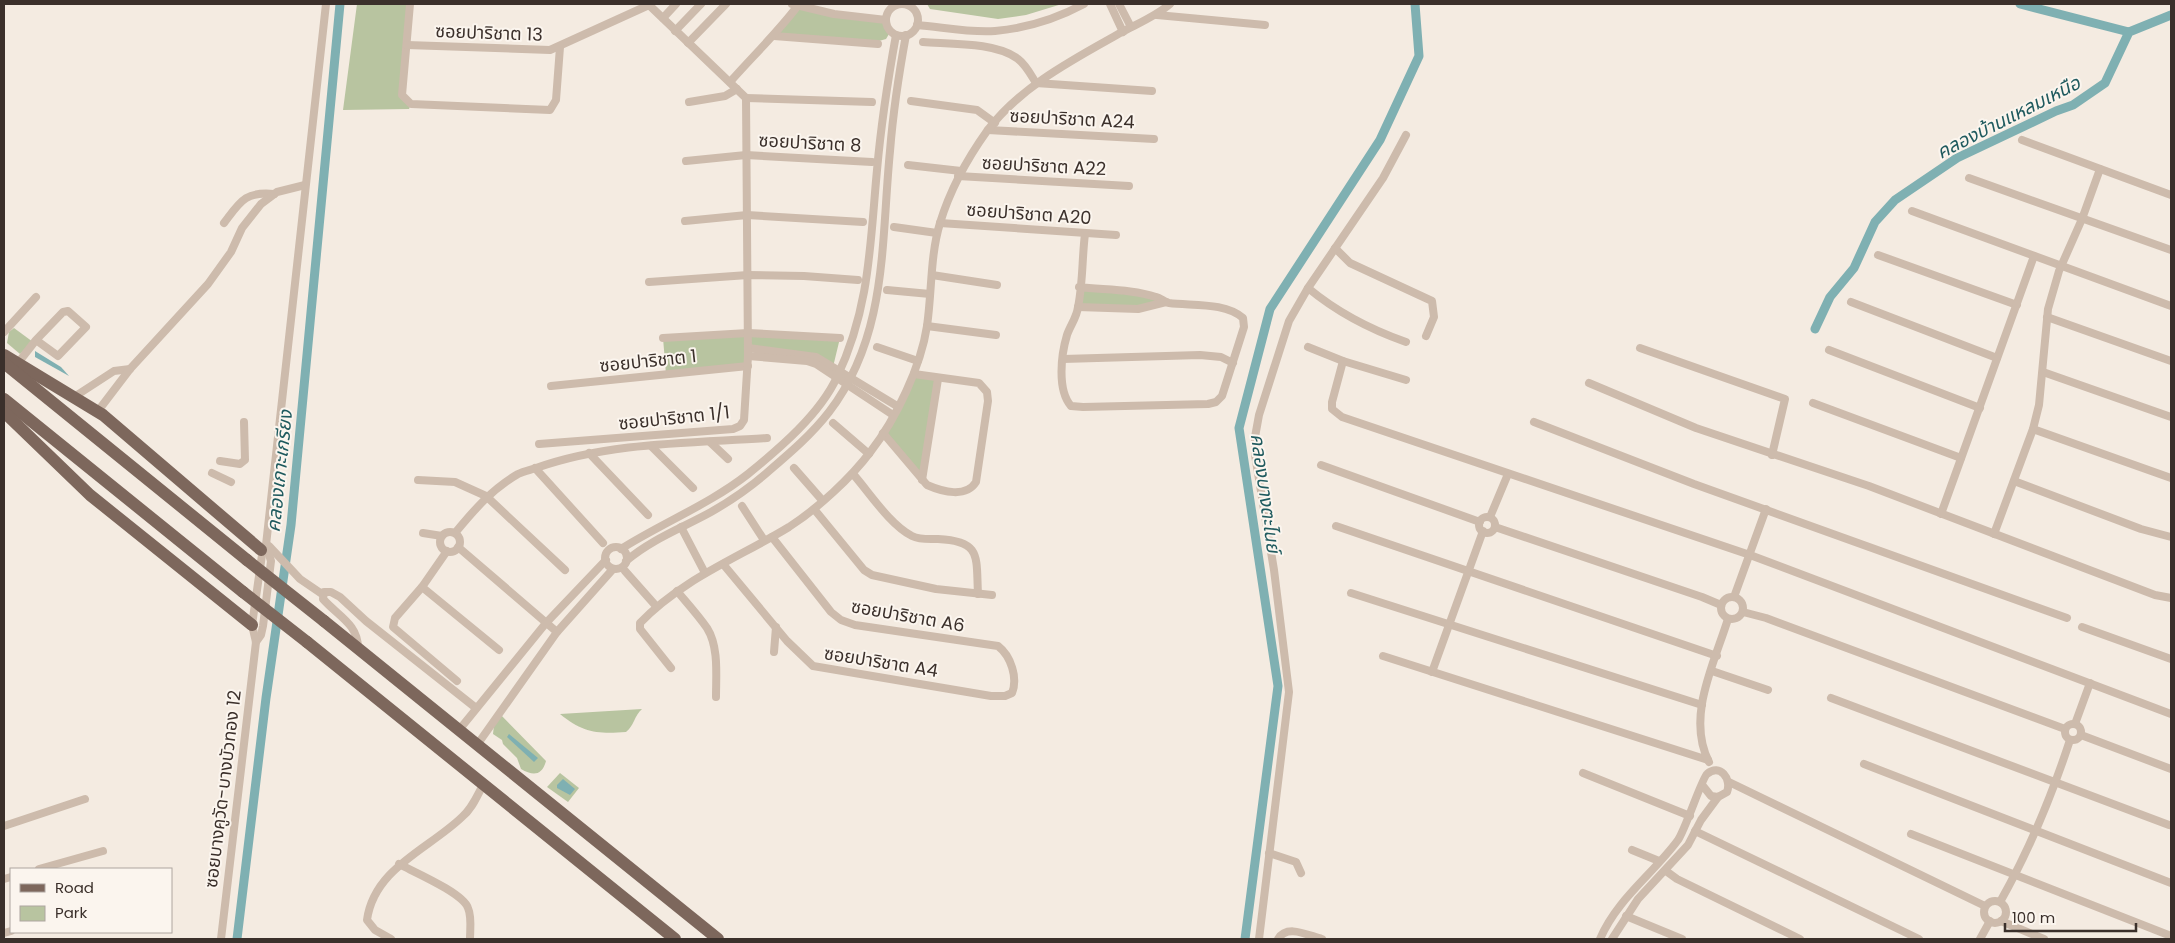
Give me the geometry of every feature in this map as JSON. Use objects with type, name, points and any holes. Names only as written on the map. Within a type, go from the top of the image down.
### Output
[{"type":"main road","points":[[4,355],[98,412],[264,546]]},
{"type":"main road","points":[[4,363],[718,939]]},
{"type":"main road","points":[[4,399],[675,939]]},
{"type":"main road","points":[[4,412],[90,495],[252,625]]},
{"type":"main road","points":[[106,444],[117,426]]},
{"type":"main road","points":[[90,495],[104,479]]},
{"type":"street","points":[[256,642],[252,625],[264,546],[326,4]]},
{"type":"street","points":[[410,4],[402,95],[411,104],[542,112],[550,110],[554,106],[560,47]]},
{"type":"street","points":[[649,4],[746,98],[872,102]]},
{"type":"street","name":"ซอยปาริชาต 13","points":[[407,45],[538,51],[560,47],[649,4]]},
{"type":"street","points":[[663,18],[676,4]]},
{"type":"street","points":[[675,31],[701,4]]},
{"type":"street","points":[[688,43],[726,4]]},
{"type":"street","points":[[477,745],[557,632],[614,569],[622,568],[626,561],[657,539],[712,512],[749,488],[809,435],[830,412],[848,381],[868,338],[876,308],[884,243],[890,151],[906,35],[917,25],[918,19],[912,8],[901,4],[891,9],[886,20],[889,29],[896,35],[906,35]]},
{"type":"street","points":[[917,25],[995,31],[1033,25],[1059,17],[1084,4]]},
{"type":"street","points":[[1110,4],[1123,32]]},
{"type":"street","points":[[1119,4],[1131,27]]},
{"type":"street","points":[[671,668],[640,630],[640,623],[656,606],[705,573],[768,538],[814,509],[853,474],[870,454],[883,433],[914,374],[918,361],[927,326],[937,232],[940,223],[960,173],[988,130],[1036,83],[1131,27],[1157,15],[1170,4]]},
{"type":"street","points":[[730,82],[765,43],[774,36],[794,6],[834,14],[886,20]]},
{"type":"street","points":[[1157,15],[1265,25]]},
{"type":"street","points":[[459,730],[546,623],[606,560],[610,550],[621,549],[714,496],[746,475],[806,421],[838,374],[863,306],[868,273],[878,151],[896,35]]},
{"type":"street","points":[[774,36],[878,44]]},
{"type":"street","points":[[923,42],[993,48],[1007,52],[1018,59],[1036,83],[1152,91]]},
{"type":"street","points":[[689,102],[725,96],[737,89]]},
{"type":"street","name":"ซอยปาริชาต 1/1","points":[[539,444],[733,429],[740,426],[744,420],[748,366],[746,98]]},
{"type":"street","points":[[911,101],[977,110],[995,123]]},
{"type":"street","name":"ซอยปาริชาต A24","points":[[988,130],[1154,139]]},
{"type":"street","points":[[1259,939],[1289,692],[1274,570],[1255,455],[1254,437],[1277,355],[1290,322],[1308,288],[1383,178],[1406,135]]},
{"type":"street","points":[[2022,140],[2171,195]]},
{"type":"street","name":"ซอยปาริชาต 8","points":[[686,161],[746,155],[872,162]]},
{"type":"street","name":"ซอยปาริชาต A22","points":[[908,166],[960,173],[1129,186]]},
{"type":"street","points":[[1994,534],[2033,429],[2043,372],[2047,317],[2061,266],[2082,219],[2100,169]]},
{"type":"street","points":[[1969,178],[2171,250]]},
{"type":"street","points":[[98,412],[130,369],[208,284],[231,252],[242,228],[261,204],[284,189],[305,185]]},
{"type":"street","points":[[224,223],[241,201],[251,194],[274,194]]},
{"type":"street","points":[[1912,211],[2171,306]]},
{"type":"street","points":[[685,221],[747,215],[863,222]]},
{"type":"street","name":"ซอยปาริชาต A20","points":[[940,223],[1116,235]]},
{"type":"street","points":[[894,227],[937,232]]},
{"type":"street","points":[[1078,307],[1138,309],[1166,302],[1225,308],[1237,313],[1243,318],[1244,326],[1222,396],[1216,402],[1208,404],[1071,406],[1063,394],[1063,359],[1067,338],[1078,307],[1085,234]]},
{"type":"street","points":[[1335,248],[1350,263],[1432,301],[1434,317],[1426,336]]},
{"type":"street","points":[[1878,255],[2017,305]]},
{"type":"street","points":[[1941,514],[2034,256]]},
{"type":"street","points":[[649,282],[748,275],[804,276],[858,280]]},
{"type":"street","points":[[932,275],[997,285]]},
{"type":"street","points":[[1079,288],[1140,294],[1156,297],[1166,302]]},
{"type":"street","points":[[1308,288],[1341,314],[1406,342]]},
{"type":"street","points":[[887,290],[930,294]]},
{"type":"street","points":[[4,332],[36,297]]},
{"type":"street","points":[[1851,302],[1998,358]]},
{"type":"street","points":[[18,363],[36,340],[59,314],[68,311],[86,327],[58,356],[36,340]]},
{"type":"street","points":[[2047,317],[2171,360]]},
{"type":"street","points":[[927,326],[996,335]]},
{"type":"street","points":[[663,338],[748,333],[840,338]]},
{"type":"street","points":[[877,347],[918,361]]},
{"type":"street","points":[[1308,347],[1343,361],[1406,380]]},
{"type":"street","points":[[1640,348],[1785,399],[1772,454]]},
{"type":"street","points":[[1829,350],[1980,408]]},
{"type":"street","points":[[748,352],[816,364],[838,374],[893,415]]},
{"type":"street","points":[[1063,359],[1200,355],[1221,357],[1233,363]]},
{"type":"street","points":[[1343,361],[1332,395],[1332,409],[1336,414],[1750,555],[2171,714]]},
{"type":"street","name":"ซอยปาริชาต 1","points":[[550,386],[748,366]]},
{"type":"street","points":[[74,397],[114,371],[130,369]]},
{"type":"street","points":[[2043,372],[2171,418]]},
{"type":"street","points":[[883,433],[922,480],[934,488],[964,493],[971,490],[976,482],[988,401],[987,392],[979,383],[938,379],[914,374]]},
{"type":"street","points":[[922,480],[938,379]]},
{"type":"street","points":[[848,381],[897,406]]},
{"type":"street","points":[[1589,383],[1696,428],[1869,486],[2155,595],[2171,598]]},
{"type":"street","points":[[1813,403],[1961,458]]},
{"type":"street","points":[[220,461],[240,464],[245,460],[244,422]]},
{"type":"street","points":[[1534,422],[1949,577],[2067,618]]},
{"type":"street","points":[[833,423],[870,454]]},
{"type":"street","points":[[2033,429],[2171,478]]},
{"type":"street","points":[[455,533],[486,496],[518,474],[569,457],[651,446],[767,438]]},
{"type":"street","points":[[710,442],[728,459]]},
{"type":"street","points":[[651,446],[693,488]]},
{"type":"street","points":[[590,453],[648,515]]},
{"type":"street","points":[[1321,465],[1480,522]]},
{"type":"street","points":[[535,468],[603,543]]},
{"type":"street","points":[[794,468],[822,500]]},
{"type":"street","points":[[212,473],[231,482]]},
{"type":"street","points":[[853,474],[900,528],[920,539],[961,542],[972,548],[975,555],[978,594]]},
{"type":"street","points":[[1490,517],[1508,474]]},
{"type":"street","points":[[418,480],[455,482],[486,496],[565,570]]},
{"type":"street","points":[[2014,481],[2141,529],[2171,536]]},
{"type":"street","name":"ซอยปาริชาต A6","points":[[742,506],[831,612],[841,620],[855,625],[998,646],[1010,660],[1016,685],[1012,693],[1005,696],[991,696]]},
{"type":"street","points":[[814,509],[864,570],[872,575],[936,589],[992,595]]},
{"type":"street","points":[[1734,598],[1766,509]]},
{"type":"street","points":[[1480,522],[1484,517],[1490,517],[1495,521],[1495,527],[1492,532],[1483,531]]},
{"type":"street","points":[[1432,672],[1483,531],[1480,522]]},
{"type":"street","points":[[1336,526],[1717,656]]},
{"type":"street","points":[[680,527],[705,573]]},
{"type":"street","points":[[1495,527],[1721,605]]},
{"type":"street","points":[[423,533],[442,536],[446,533],[455,533]]},
{"type":"street","points":[[442,536],[440,542],[442,547],[447,551],[455,550],[460,539],[455,533]]},
{"type":"street","points":[[264,546],[280,558],[300,579],[322,594],[327,603],[352,626],[357,635],[358,648]]},
{"type":"street","points":[[256,642],[264,626],[271,561],[264,546]]},
{"type":"street","points":[[458,547],[557,632]]},
{"type":"street","points":[[621,549],[625,552],[626,561]]},
{"type":"street","points":[[447,551],[422,587],[395,618],[393,627],[395,631],[456,680]]},
{"type":"street","points":[[606,560],[614,569]]},
{"type":"street","name":"ซอยปาริชาต A4","points":[[723,564],[776,627],[813,666],[991,696]]},
{"type":"street","points":[[625,571],[656,606]]},
{"type":"street","points":[[422,587],[499,650]]},
{"type":"street","points":[[678,591],[708,629],[712,640],[716,664],[716,697]]},
{"type":"street","points":[[322,594],[331,592],[340,597],[366,621],[476,708]]},
{"type":"street","points":[[1351,593],[1450,623],[1702,705]]},
{"type":"street","points":[[1721,605],[1726,599],[1734,598],[1742,603],[1740,617],[1728,619]]},
{"type":"street","points":[[1721,605],[1724,616],[1728,619]]},
{"type":"street","points":[[1742,612],[1766,618],[2064,729]]},
{"type":"street","points":[[1714,771],[1708,760],[1698,726],[1702,705],[1728,619]]},
{"type":"street","points":[[2082,626],[2171,659]]},
{"type":"street","points":[[774,652],[776,627]]},
{"type":"street","name":"ซอยบางคูวัด-บางบัวทอง 12","points":[[221,939],[256,642]]},
{"type":"street","points":[[1383,656],[1708,760]]},
{"type":"street","points":[[1712,670],[1768,690]]},
{"type":"street","points":[[2075,724],[2090,684]]},
{"type":"street","points":[[1831,698],[2169,825]]},
{"type":"street","points":[[2064,729],[2069,724],[2075,724],[2080,728],[2081,735]]},
{"type":"street","points":[[2064,729],[2065,735],[2070,740]]},
{"type":"street","points":[[2070,740],[2076,739],[2081,735]]},
{"type":"street","points":[[2081,735],[2171,769]]},
{"type":"street","points":[[2000,902],[2016,874],[2036,829],[2056,782],[2070,740]]},
{"type":"street","points":[[1864,764],[2036,829],[2171,883]]},
{"type":"street","points":[[1600,939],[1629,892],[1678,839],[1690,816],[1705,776],[1714,771],[1724,773],[1729,782],[1986,906]]},
{"type":"street","points":[[1583,773],[1690,816]]},
{"type":"street","points":[[1612,939],[1638,899],[1666,872],[1688,845],[1718,797],[1727,792],[1729,782]]},
{"type":"street","points":[[391,939],[375,930],[367,920],[375,895],[399,864],[444,833],[464,816],[483,784]]},
{"type":"street","points":[[1702,786],[1711,796],[1718,797]]},
{"type":"street","points":[[4,826],[85,799]]},
{"type":"street","points":[[1695,831],[1919,939]]},
{"type":"street","points":[[1911,834],[2171,936]]},
{"type":"street","points":[[1632,850],[1659,861]]},
{"type":"street","points":[[42,868],[102,851]]},
{"type":"street","points":[[1268,853],[1296,862],[1301,874]]},
{"type":"street","points":[[399,864],[447,890],[466,903],[470,916],[470,939]]},
{"type":"street","points":[[1666,872],[1800,939]]},
{"type":"street","points":[[2001,921],[2006,914],[2004,905],[2000,902],[1989,902],[1984,914],[1990,921],[2001,921],[2044,939]]},
{"type":"street","points":[[1626,916],[1682,939]]},
{"type":"street","points":[[1980,939],[1990,921]]},
{"type":"street","points":[[1278,939],[1282,932],[1288,930],[1322,939]]},
{"type":"green space","points":[[357,4],[410,4],[402,95],[411,104],[409,109],[343,110]]},
{"type":"green space","points":[[927,4],[1062,4],[1026,15],[998,19],[930,9]]},
{"type":"green space","points":[[796,8],[884,22],[889,34],[886,39],[879,41],[778,35]]},
{"type":"green space","points":[[1079,287],[1140,294],[1166,302],[1153,306],[1078,307]]},
{"type":"green space","points":[[14,328],[33,342],[20,354],[7,343],[9,332]]},
{"type":"green space","points":[[748,333],[840,338],[833,367],[748,348],[748,366],[666,374],[663,338]]},
{"type":"green space","points":[[914,374],[938,379],[922,480],[883,433]]},
{"type":"green space","points":[[642,709],[626,732],[607,733],[591,731],[576,725],[560,714]]},
{"type":"green space","points":[[499,713],[546,761],[542,770],[533,774],[521,769],[517,758],[503,744],[502,740],[493,734],[494,725]]},
{"type":"green space","points":[[560,773],[579,788],[568,802],[547,787]]},
{"type":"water","points":[[35,351],[61,367],[69,376],[35,357]]},
{"type":"water","points":[[509,734],[538,758],[534,762],[507,737]]},
{"type":"water","points":[[563,779],[575,789],[570,795],[557,788],[557,785]]},
{"type":"waterway","name":"คลองเกาะเกรียง","points":[[237,939],[266,698],[291,525],[340,4]]},
{"type":"waterway","name":"คลองบางตะไนย์","points":[[1245,939],[1278,686],[1239,428],[1270,309],[1380,140],[1419,56],[1415,4]]},
{"type":"waterway","points":[[2020,4],[2129,32]]},
{"type":"waterway","name":"คลองบ้านแหลมเหนือ","points":[[1815,329],[1830,297],[1854,268],[1875,222],[1895,200],[1957,158],[2056,111],[2073,105],[2105,83],[2129,32],[2171,15]]}]
